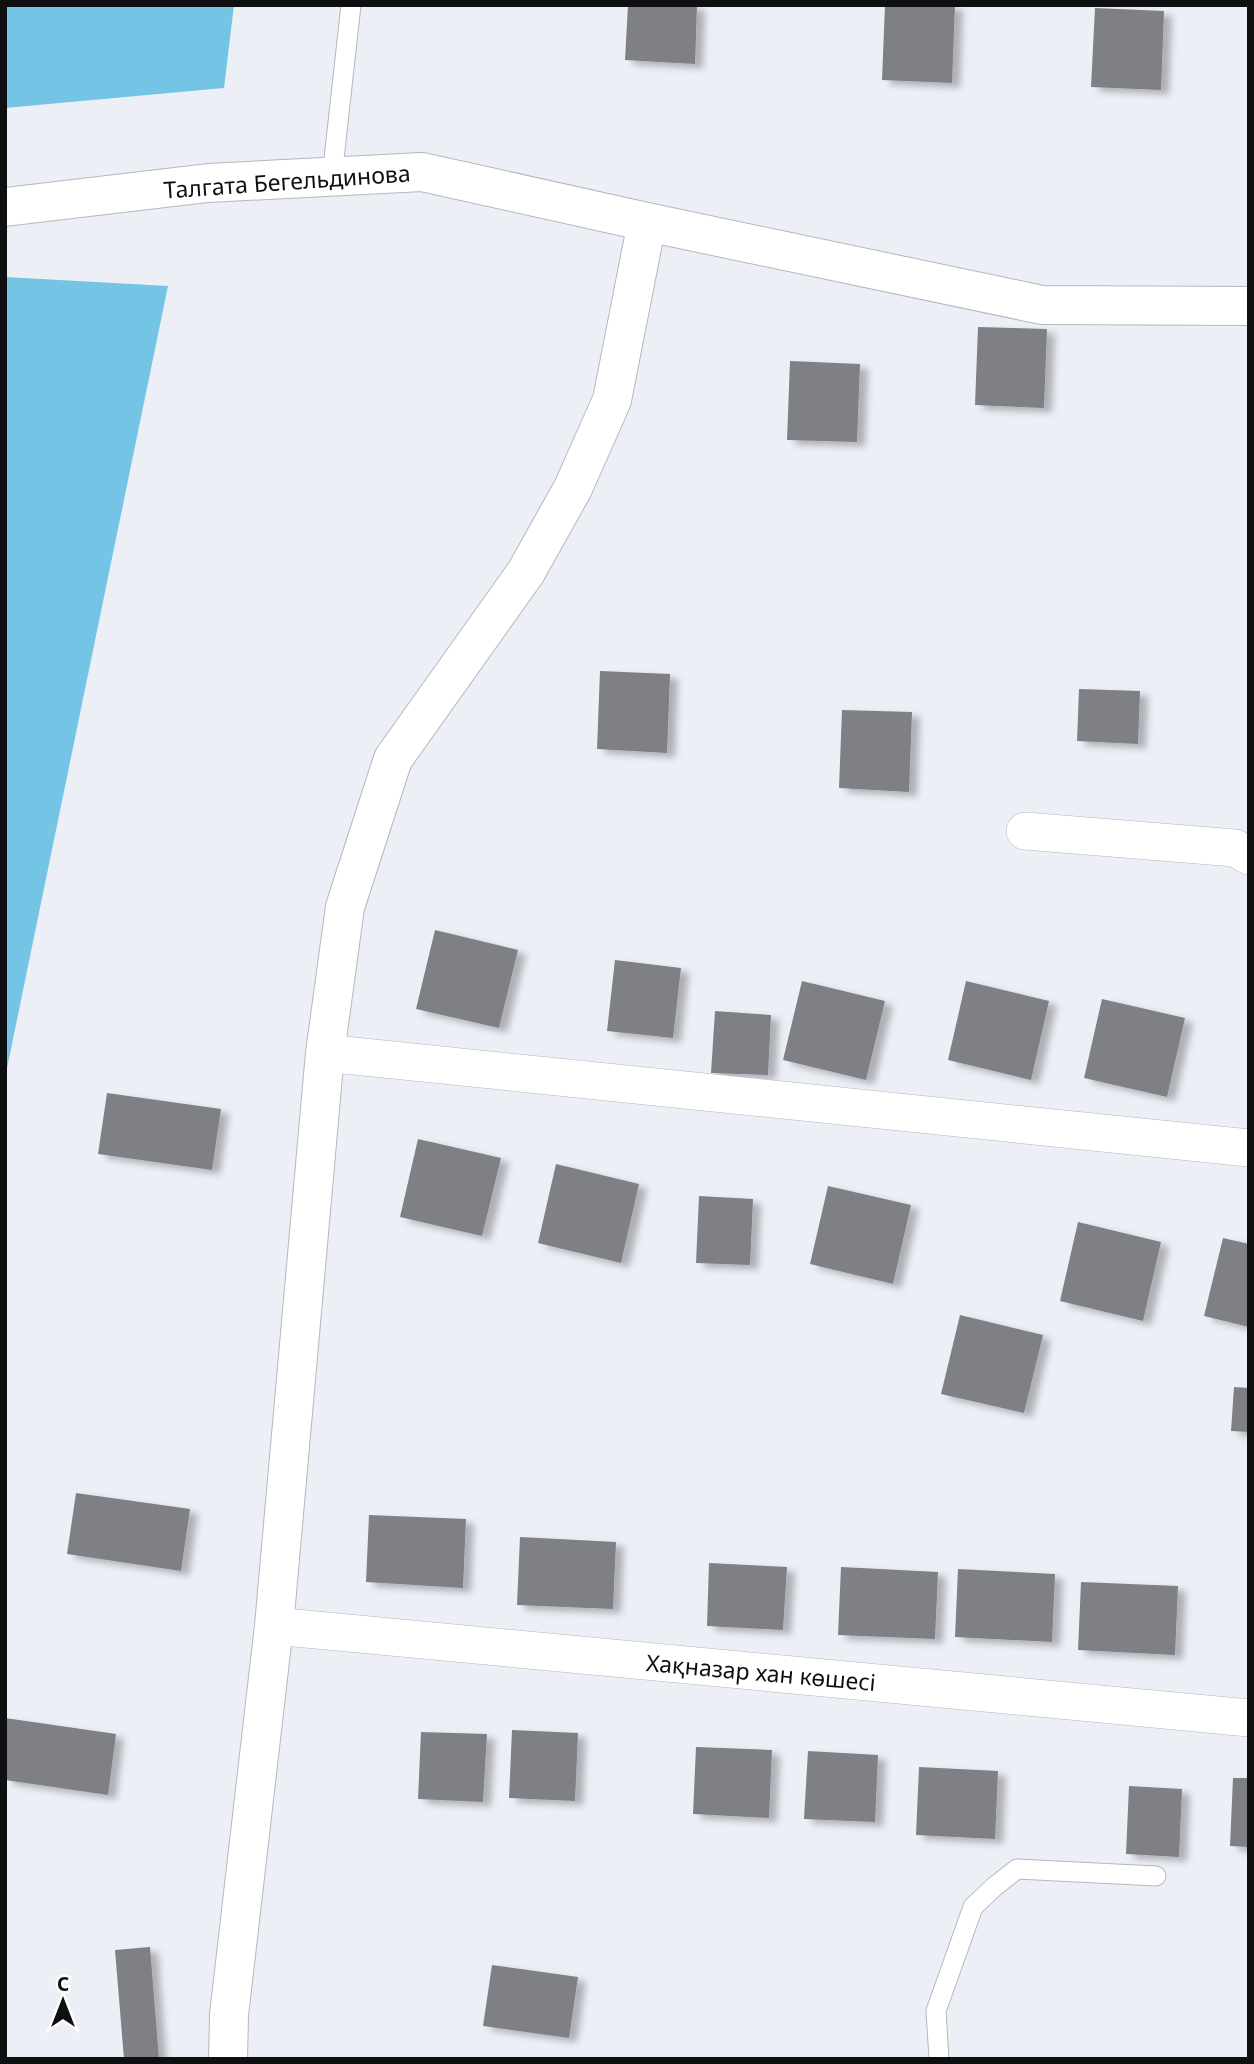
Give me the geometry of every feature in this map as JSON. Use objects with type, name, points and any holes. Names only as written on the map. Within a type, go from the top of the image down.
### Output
[{"type":"street","name":"Талгата Бегельдинова","points":[[5,207],[208,183],[422,172],[1042,305],[1249,306]]},
{"type":"street","points":[[228,2059],[229,2015],[274,1626],[325,1053],[345,907],[393,759],[526,572],[573,488],[612,400],[648,222]]},
{"type":"street","points":[[1025,831],[1235,848],[1249,856]]},
{"type":"street","points":[[325,1053],[1249,1148]]},
{"type":"street","name":"Хақназар хан көшесі","points":[[274,1626],[1249,1718]]},
{"type":"lane","points":[[332,177],[351,5]]},
{"type":"lane","points":[[939,2059],[936,2011],[973,1907],[994,1886],[1017,1869],[1156,1876]]},
{"type":"water","points":[[5,5],[234,5],[224,88],[5,108]]},
{"type":"water","points":[[5,277],[168,286],[5,1078]]},
{"type":"building","points":[[628,5],[697,5],[695,64],[625,60]]},
{"type":"building","points":[[885,5],[955,5],[952,83],[882,80]]},
{"type":"building","points":[[1095,8],[1164,11],[1161,90],[1091,87]]},
{"type":"building","points":[[978,327],[1047,329],[1044,408],[975,405]]},
{"type":"building","points":[[790,361],[860,364],[857,442],[787,440]]},
{"type":"building","points":[[600,671],[670,674],[667,753],[597,749]]},
{"type":"building","points":[[1079,689],[1140,691],[1138,744],[1077,741]]},
{"type":"building","points":[[842,710],[912,712],[909,792],[839,788]]},
{"type":"building","points":[[435,930],[518,950],[499,1028],[416,1009]]},
{"type":"building","points":[[615,960],[681,968],[673,1038],[607,1031]]},
{"type":"building","points":[[802,981],[885,1001],[866,1080],[783,1060]]},
{"type":"building","points":[[966,981],[1049,1001],[1031,1080],[948,1060]]},
{"type":"building","points":[[1102,999],[1185,1018],[1167,1097],[1084,1078]]},
{"type":"building","points":[[715,1011],[771,1015],[768,1075],[711,1073]]},
{"type":"building","points":[[107,1093],[221,1109],[212,1170],[98,1154]]},
{"type":"building","points":[[418,1139],[501,1158],[482,1236],[400,1217]]},
{"type":"building","points":[[556,1164],[639,1184],[621,1263],[538,1243]]},
{"type":"building","points":[[828,1186],[911,1205],[893,1284],[810,1264]]},
{"type":"building","points":[[699,1196],[753,1199],[750,1265],[696,1263]]},
{"type":"building","points":[[1078,1222],[1161,1242],[1143,1321],[1060,1301]]},
{"type":"building","points":[[1223,1238],[1249,1244],[1249,1327],[1204,1316]]},
{"type":"building","points":[[960,1315],[1043,1335],[1024,1413],[941,1394]]},
{"type":"building","points":[[1234,1387],[1249,1388],[1249,1432],[1231,1431]]},
{"type":"building","points":[[76,1493],[190,1509],[181,1571],[67,1554]]},
{"type":"building","points":[[369,1515],[466,1519],[463,1588],[366,1582]]},
{"type":"building","points":[[520,1537],[616,1542],[613,1609],[517,1605]]},
{"type":"building","points":[[709,1563],[787,1567],[783,1630],[707,1626]]},
{"type":"building","points":[[841,1567],[938,1572],[935,1639],[838,1635]]},
{"type":"building","points":[[958,1569],[1055,1574],[1052,1642],[955,1637]]},
{"type":"building","points":[[1081,1582],[1178,1586],[1175,1655],[1078,1650]]},
{"type":"building","points":[[5,1718],[116,1734],[108,1795],[5,1780]]},
{"type":"building","points":[[512,1730],[578,1733],[575,1801],[509,1798]]},
{"type":"building","points":[[421,1732],[487,1734],[483,1802],[418,1799]]},
{"type":"building","points":[[696,1747],[772,1750],[769,1818],[693,1814]]},
{"type":"building","points":[[808,1751],[878,1755],[875,1822],[804,1819]]},
{"type":"building","points":[[919,1767],[998,1771],[995,1839],[916,1835]]},
{"type":"building","points":[[1233,1778],[1249,1778],[1249,1847],[1230,1846]]},
{"type":"building","points":[[1129,1786],[1182,1789],[1179,1857],[1126,1854]]},
{"type":"building","points":[[150,1947],[159,2059],[124,2059],[115,1950]]},
{"type":"building","points":[[492,1965],[578,1977],[569,2038],[483,2026]]}]
